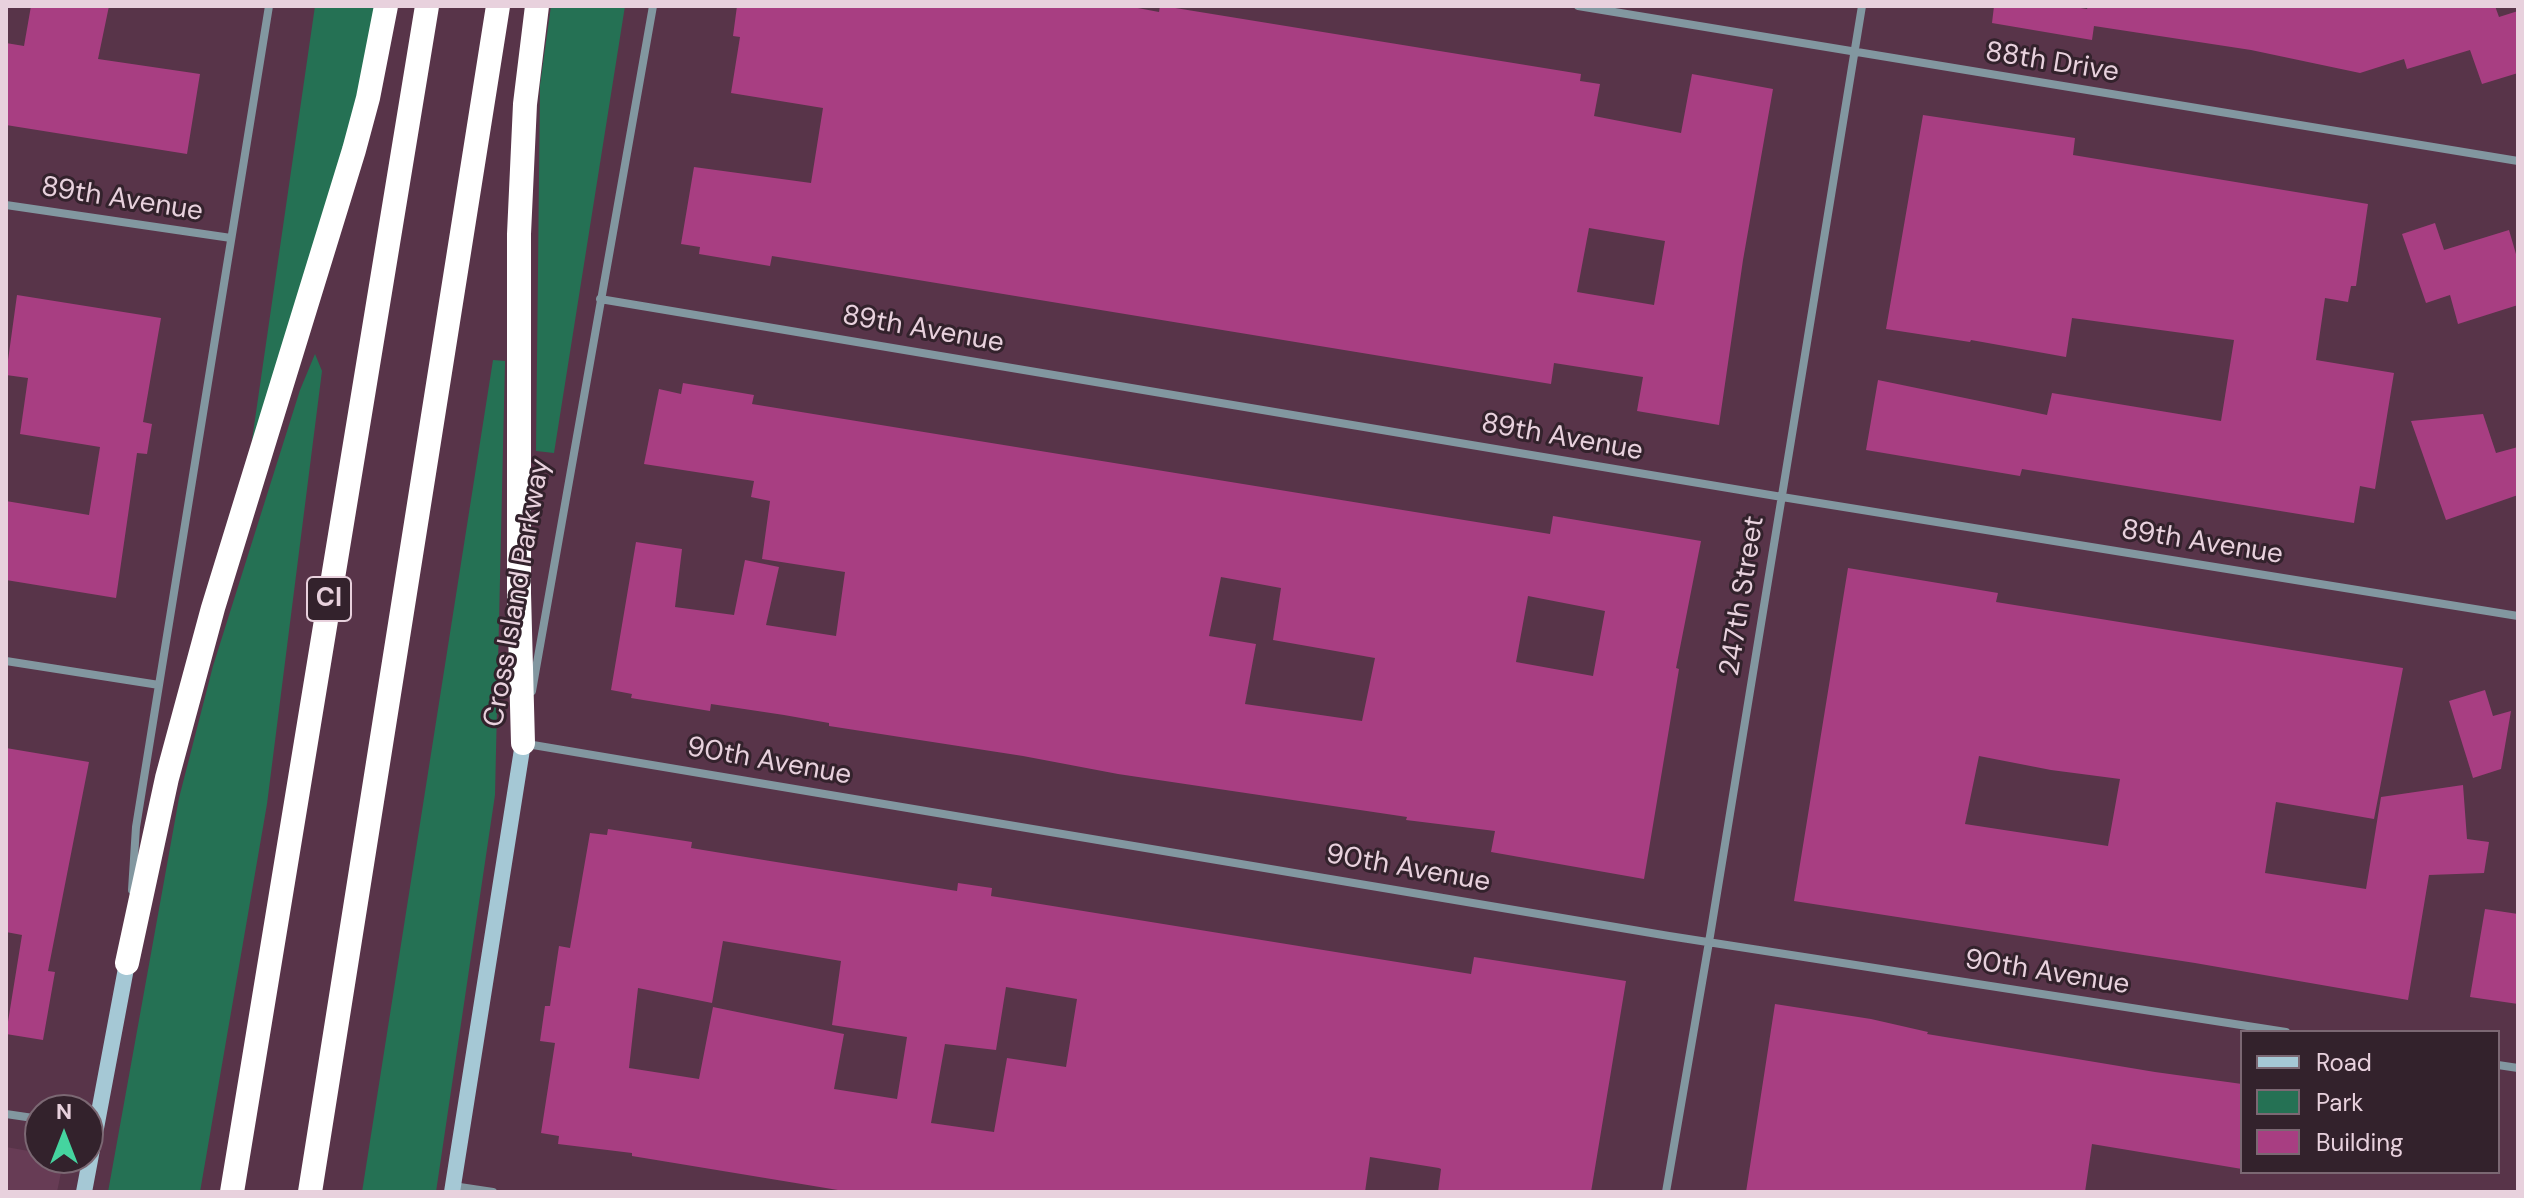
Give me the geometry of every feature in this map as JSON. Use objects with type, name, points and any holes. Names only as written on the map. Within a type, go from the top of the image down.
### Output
[{"type":"highway","points":[[127,963],[171,763],[213,608],[354,150],[386,6]]},
{"type":"highway","name":"CI","points":[[232,1192],[427,6]]},
{"type":"highway","points":[[310,1192],[498,6]]},
{"type":"highway","points":[[523,743],[519,593],[519,234],[525,104],[537,6]]},
{"type":"street","points":[[100,1094],[127,963],[136,827],[269,6]]},
{"type":"street","name":"Cross Island Parkway","points":[[452,1189],[523,743],[653,6]]},
{"type":"street","name":"88th Drive","points":[[1578,6],[2518,161]]},
{"type":"street","name":"247th Street","points":[[1666,1192],[1862,6]]},
{"type":"street","name":"89th Avenue","points":[[6,205],[231,238]]},
{"type":"street","name":"89th Avenue","points":[[600,299],[1782,497],[2518,616]]},
{"type":"street","points":[[6,661],[159,685]]},
{"type":"street","name":"90th Avenue","points":[[523,743],[1709,942],[2273,1030]]},
{"type":"street","points":[[452,1189],[493,1192]]},
{"type":"shaded area","points":[[6,1147],[24,1150],[24,1174],[61,1174],[57,1192],[6,1192]]},
{"type":"green space","points":[[315,6],[379,6],[365,74],[257,442],[252,440]]},
{"type":"green space","points":[[551,6],[625,6],[554,453],[536,451],[540,85]]},
{"type":"green space","points":[[315,354],[322,371],[267,804],[200,1192],[108,1192],[179,798],[213,666],[300,390]]},
{"type":"green space","points":[[493,360],[505,361],[495,795],[436,1192],[362,1192]]},
{"type":"building","points":[[31,6],[109,6],[98,59],[200,74],[187,154],[6,125],[6,43],[24,46]]},
{"type":"building","points":[[737,6],[1127,6],[1159,12],[1160,6],[1163,6],[1581,74],[1580,81],[1600,84],[1594,116],[1681,133],[1692,74],[1773,89],[1743,260],[1719,425],[1637,411],[1643,377],[1554,363],[1551,384],[772,256],[770,266],[699,254],[700,247],[681,244],[694,167],[811,183],[823,108],[731,93],[740,37],[733,36]],"holes":[[[1589,228],[1665,241],[1654,305],[1577,292]]]},
{"type":"building","points":[[1994,6],[2087,9],[2088,6],[2495,6],[2499,17],[2518,11],[2518,73],[2482,84],[2470,50],[2407,69],[2404,59],[2360,73],[2251,50],[2094,26],[2092,40],[1992,23]]},
{"type":"building","points":[[1923,115],[2075,138],[2073,155],[2368,204],[2356,286],[2351,286],[2348,302],[2325,298],[2316,360],[2394,373],[2375,489],[2360,486],[2354,523],[2022,469],[2020,476],[1866,450],[1878,380],[2047,415],[2052,393],[2221,421],[2234,340],[2072,318],[2066,357],[1886,329]]},
{"type":"building","points":[[2435,223],[2444,250],[2509,230],[2518,261],[2518,305],[2458,324],[2450,295],[2426,303],[2402,234]]},
{"type":"building","points":[[17,295],[161,318],[143,422],[152,424],[147,454],[137,453],[116,598],[6,580],[6,501],[89,515],[100,447],[20,434],[28,378],[6,375]]},
{"type":"building","points":[[683,383],[754,395],[752,404],[1550,534],[1553,516],[1701,541],[1676,668],[1679,669],[1644,879],[1491,852],[1495,831],[1406,820],[1407,817],[1118,774],[829,726],[829,723],[784,715],[711,704],[710,711],[631,698],[632,694],[611,690],[636,542],[682,549],[675,607],[734,615],[745,560],[779,567],[766,625],[836,636],[845,572],[762,559],[770,501],[751,497],[754,481],[644,464],[659,389],[681,394]],"holes":[[[1221,577],[1281,588],[1273,640],[1375,658],[1362,721],[1245,704],[1256,644],[1209,636]],[[1528,596],[1605,611],[1593,676],[1516,662]]]},
{"type":"building","points":[[2483,414],[2496,453],[2518,447],[2518,495],[2446,520],[2411,421]]},
{"type":"building","points":[[1848,568],[1998,593],[1996,602],[2403,668],[2374,819],[2276,802],[2265,873],[2366,889],[2381,797],[2463,785],[2467,839],[2489,842],[2484,873],[2429,875],[2408,1000],[2195,963],[1794,901]],"holes":[[[1979,756],[2120,779],[2108,846],[1965,824]]]},
{"type":"building","points":[[2485,690],[2493,716],[2511,711],[2501,769],[2473,778],[2449,701]]},
{"type":"building","points":[[6,748],[89,762],[48,971],[55,972],[43,1040],[6,1034],[22,935],[6,932]]},
{"type":"building","points":[[608,829],[692,842],[691,848],[957,891],[958,883],[992,888],[991,896],[1471,974],[1474,957],[1626,981],[1591,1192],[1438,1192],[1441,1169],[1370,1157],[1365,1192],[850,1192],[632,1156],[632,1153],[558,1144],[559,1136],[541,1133],[555,1043],[540,1041],[545,1006],[550,1006],[559,946],[570,948],[590,833],[607,835]],"holes":[[[723,941],[841,961],[832,1025],[907,1037],[897,1099],[834,1089],[844,1034],[713,1007],[699,1079],[629,1068],[638,988],[712,1003]],[[1006,987],[1077,999],[1066,1067],[1007,1058],[994,1132],[931,1123],[945,1044],[996,1050]]]},
{"type":"building","points":[[2485,909],[2518,914],[2518,1004],[2470,997]]},
{"type":"building","points":[[1775,1004],[1871,1019],[1927,1034],[2240,1084],[2240,1169],[2092,1144],[2085,1192],[1746,1192]]}]
